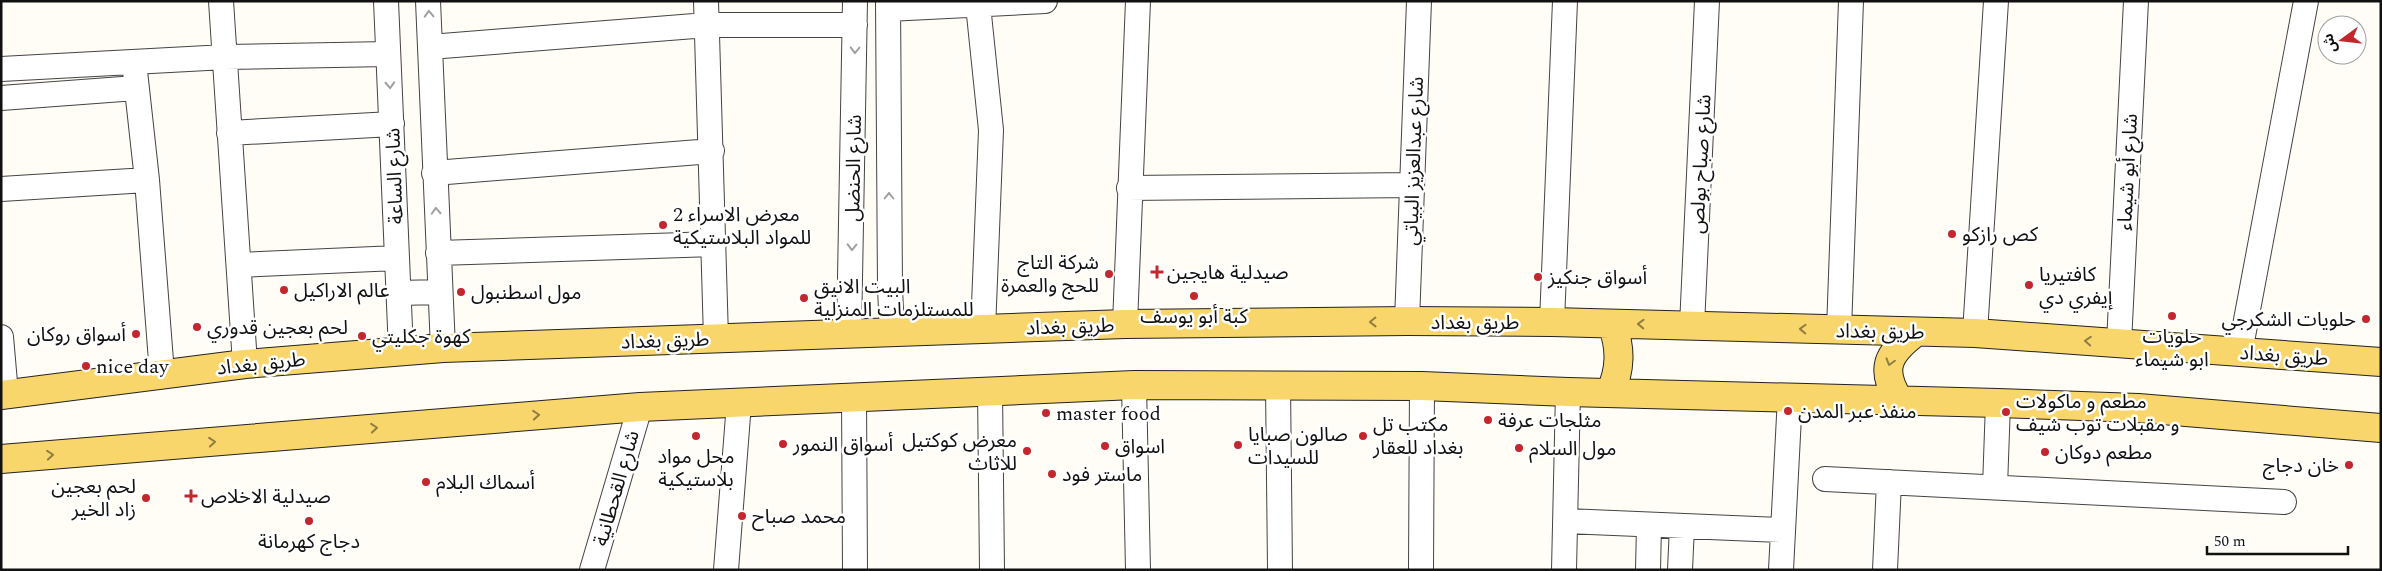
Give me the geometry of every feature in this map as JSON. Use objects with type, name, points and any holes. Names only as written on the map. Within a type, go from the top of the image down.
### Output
[{"type":"main road","name":"طريق بغداد","points":[[4,395],[245,364],[443,348],[1125,324],[1407,321],[1552,322],[1975,333],[2381,362]]},
{"type":"main road","points":[[1610,393],[1619,366],[1620,351],[1612,324]]},
{"type":"main road","points":[[1899,400],[1889,385],[1890,357],[1900,344],[1916,332]]},
{"type":"main road","points":[[1,458],[640,407],[1134,385],[1422,386],[1568,392],[1998,402],[2138,408],[2381,428]]},
{"type":"street","points":[[221,1],[245,364]]},
{"type":"street","name":"شارع الساعة","points":[[386,1],[401,351]]},
{"type":"street","name":"شارع الساعة","points":[[428,1],[443,348]]},
{"type":"street","points":[[706,1],[712,151],[716,338]]},
{"type":"street","name":"شارع الحنضل","points":[[850,334],[855,1]]},
{"type":"street","points":[[888,5],[1045,1]]},
{"type":"street","points":[[1125,324],[1138,1]]},
{"type":"street","name":"شارع عبدالعزيز البياتي","points":[[1407,321],[1419,1]]},
{"type":"street","points":[[1552,322],[1565,1]]},
{"type":"street","name":"شارع صباح بولص","points":[[1692,326],[1707,1]]},
{"type":"street","points":[[1839,330],[1852,1]]},
{"type":"street","points":[[1975,333],[1996,1]]},
{"type":"street","name":"شارع أبو شيماء","points":[[2119,343],[2136,1]]},
{"type":"street","points":[[2240,352],[2306,1]]},
{"type":"street","points":[[978,4],[991,130],[983,330]]},
{"type":"street","name":"شارع الحنضل","points":[[888,5],[892,332]]},
{"type":"street","points":[[430,47],[707,25],[855,25]]},
{"type":"street","points":[[1,69],[226,57],[388,54]]},
{"type":"street","points":[[134,62],[147,180],[162,374]]},
{"type":"street","points":[[1,98],[136,88]]},
{"type":"street","points":[[229,133],[392,124]]},
{"type":"street","points":[[434,173],[712,151]]},
{"type":"street","points":[[1,189],[147,180]]},
{"type":"street","points":[[1129,188],[1412,185]]},
{"type":"street","points":[[438,253],[714,244]]},
{"type":"street","points":[[239,264],[397,258]]},
{"type":"street","points":[[851,285],[864,300],[878,299],[890,288]]},
{"type":"street","points":[[400,293],[440,292]]},
{"type":"street","points":[[1,337],[4,395]]},
{"type":"street","points":[[1134,385],[1138,570]]},
{"type":"street","points":[[1278,385],[1280,570]]},
{"type":"street","points":[[1421,570],[1422,386]]},
{"type":"street","points":[[990,390],[992,570]]},
{"type":"street","points":[[1564,570],[1568,392]]},
{"type":"street","points":[[1781,570],[1790,397]]},
{"type":"street","points":[[854,398],[855,570]]},
{"type":"street","points":[[1995,487],[1998,402]]},
{"type":"street","points":[[726,570],[739,403]]},
{"type":"street","name":"شارع القحطانية","points":[[592,570],[640,407]]},
{"type":"street","points":[[1826,479],[2284,502]]},
{"type":"street","points":[[1885,570],[1889,482]]},
{"type":"street","points":[[1566,521],[1782,530]]},
{"type":"street","points":[[1648,570],[1649,525]]},
{"type":"street","points":[[1680,570],[1682,526]]},
{"type":"place","name":"معرض الاسراء 2 للمواد البلاستيكية","points":[[663,225]]},
{"type":"place","name":"كص رازكو","points":[[1952,234]]},
{"type":"place","name":"صيدلية هايجين","points":[[1157,272]]},
{"type":"place","name":"شركة التاج للحج والعمرة","points":[[1109,274]]},
{"type":"place","name":"أسواق جنكيز","points":[[1538,277]]},
{"type":"place","name":"كافتيريا إيفري دي","points":[[2029,285]]},
{"type":"place","name":"عالم الاراكيل","points":[[284,290]]},
{"type":"place","name":"مول اسطنبول","points":[[461,292]]},
{"type":"place","name":"كبة أبو يوسف","points":[[1194,296]]},
{"type":"place","name":"البيت الانيق للمستلزمات المنزلية","points":[[804,298]]},
{"type":"place","name":"حلويات ابو شيماء","points":[[2172,316]]},
{"type":"place","name":"حلويات الشكرجي","points":[[2366,319]]},
{"type":"place","name":"لحم بعجين قدوري","points":[[197,327]]},
{"type":"place","name":"أسواق روكان","points":[[136,334]]},
{"type":"place","name":"كهوة جكليتي","points":[[362,336]]},
{"type":"place","name":"nice day","points":[[86,366]]},
{"type":"place","name":"منفذ عبر المدن","points":[[1788,411]]},
{"type":"place","name":"مطعم و ماكولات و مقبلات توب شيف","points":[[2006,412]]},
{"type":"place","name":"master food","points":[[1046,413]]},
{"type":"place","name":"مثلجات عرفة","points":[[1488,420]]},
{"type":"place","name":"محل مواد بلاستيكية","points":[[696,436]]},
{"type":"place","name":"مكتب تل بغداد للعقار","points":[[1363,436]]},
{"type":"place","name":"أسواق النمور","points":[[783,444]]},
{"type":"place","name":"صالون صبايا للسيدات","points":[[1238,445]]},
{"type":"place","name":"اسواق","points":[[1105,446]]},
{"type":"place","name":"مول السلام","points":[[1519,448]]},
{"type":"place","name":"معرض كوكتيل للاثاث","points":[[1027,451]]},
{"type":"place","name":"مطعم دوكان","points":[[2045,452]]},
{"type":"place","name":"خان دجاج","points":[[2349,465]]},
{"type":"place","name":"ماستر فود","points":[[1052,474]]},
{"type":"place","name":"أسماك البلام","points":[[426,482]]},
{"type":"place","name":"صيدلية الاخلاص","points":[[191,496]]},
{"type":"place","name":"لحم بعجين زاد الخير","points":[[146,498]]},
{"type":"place","name":"محمد صباح","points":[[742,516]]},
{"type":"place","name":"دجاج كهرمانة","points":[[309,521]]}]
